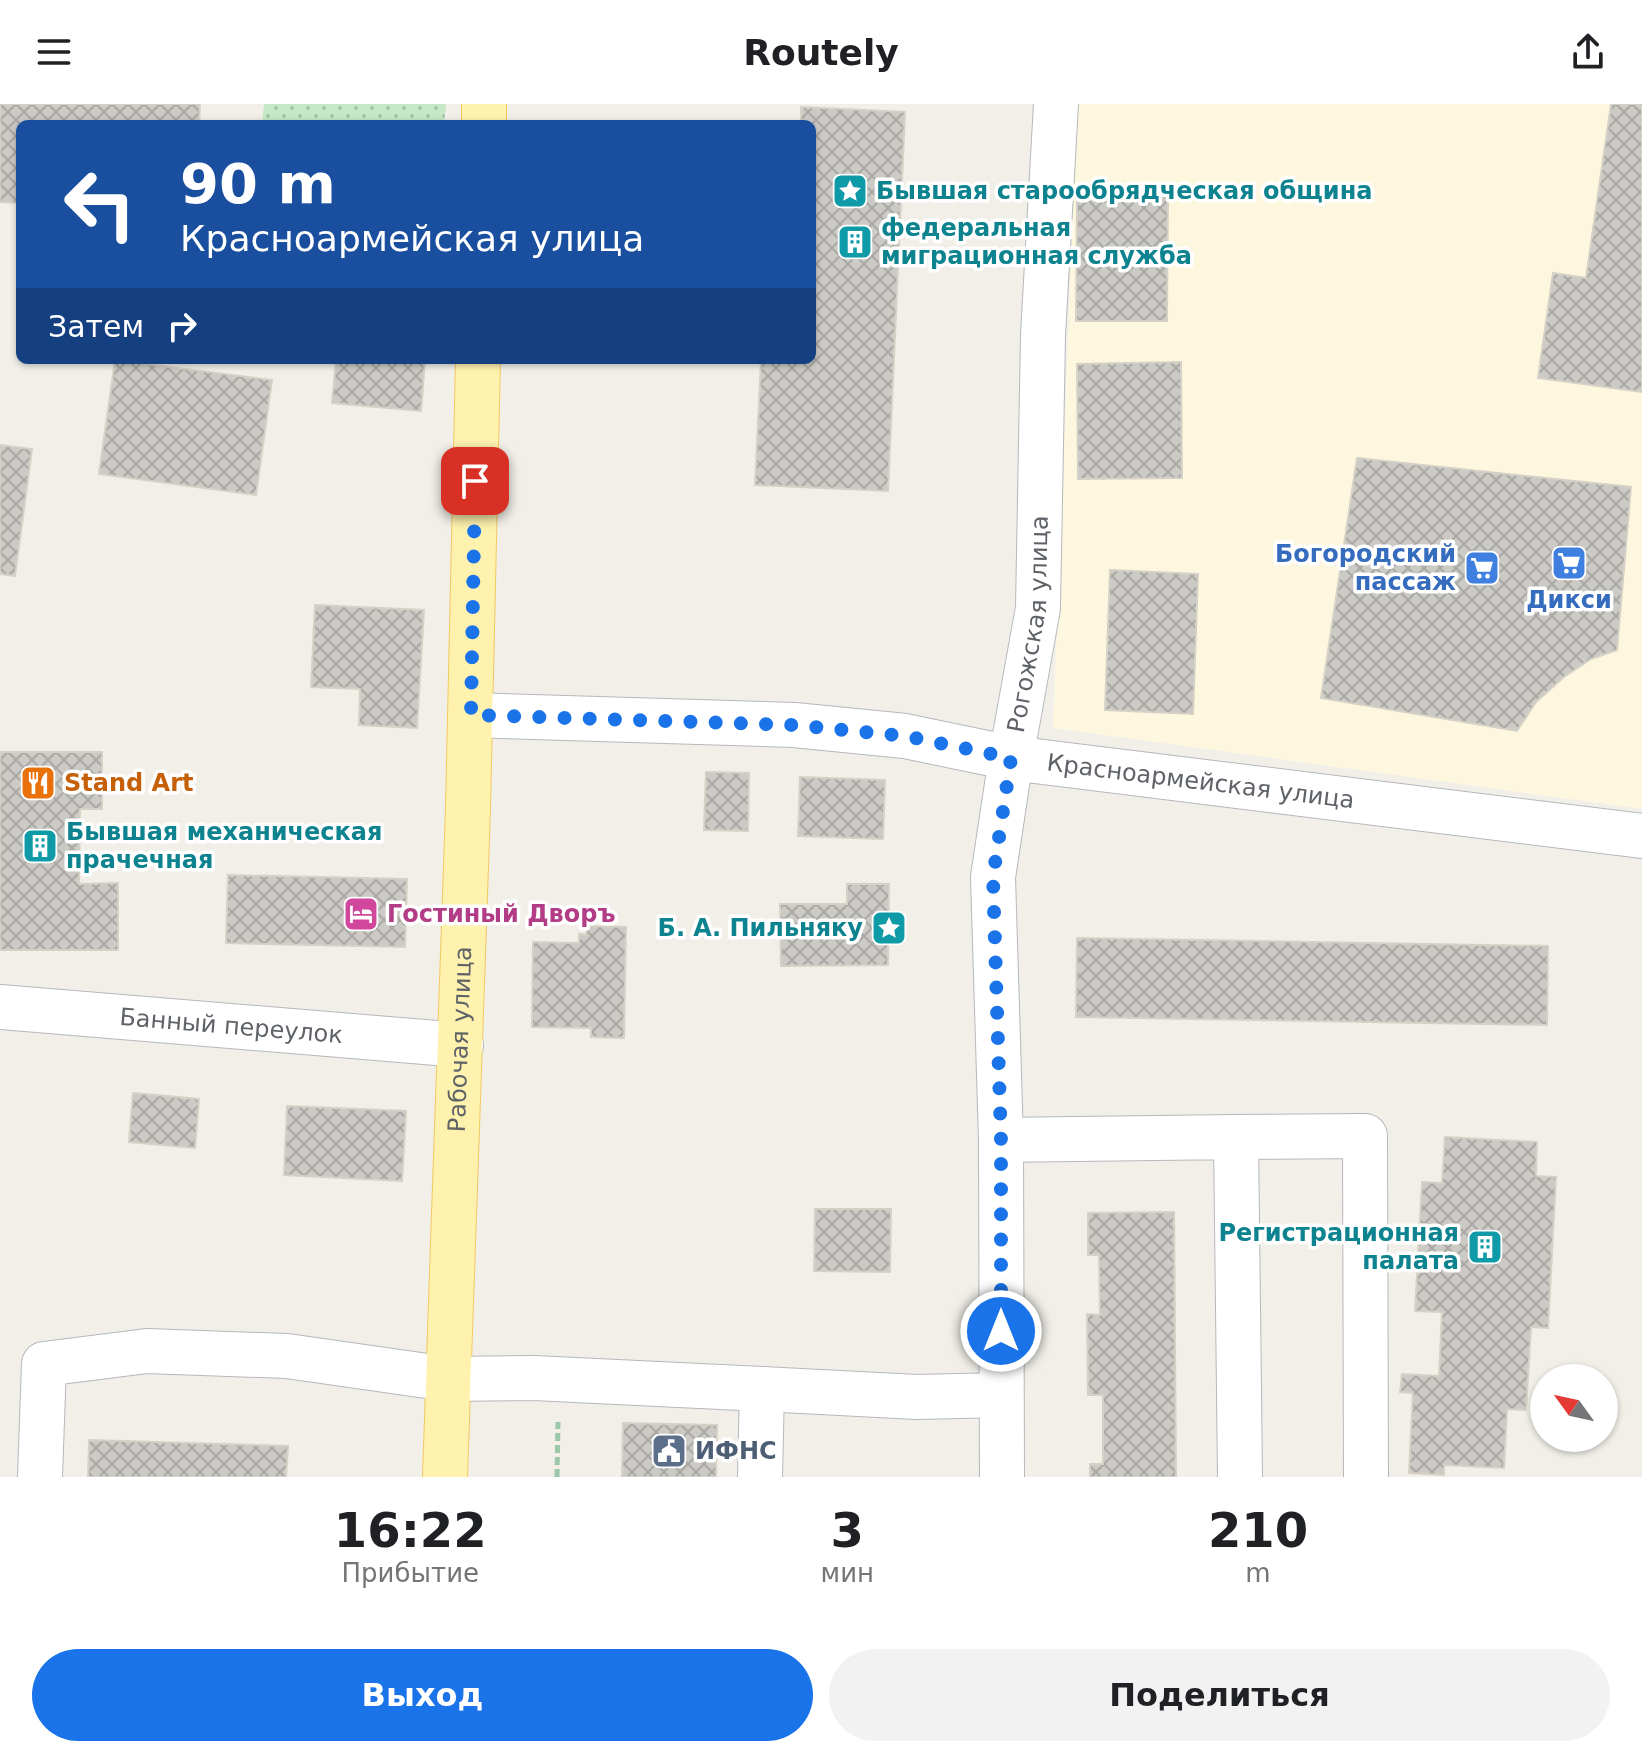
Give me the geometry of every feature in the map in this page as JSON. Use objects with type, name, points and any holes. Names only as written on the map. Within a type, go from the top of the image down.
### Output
[{"type":"main road","name":"Рабочая улица","points":[[445,1477],[471,715],[478,364]]},
{"type":"street","name":"Рогожская улица","points":[[1002,1477],[1001,1140],[993,877],[1038,608],[1043,335],[1056,104]]},
{"type":"street","name":"Красноармейская улица","points":[[471,715],[794,725],[905,736],[1011,758],[1642,836]]},
{"type":"street","name":"Банный переулок","points":[[0,1007],[461,1045]]},
{"type":"street","points":[[1001,1140],[1365,1136],[1366,1477]]},
{"type":"street","points":[[1236,1137],[1240,1477]]},
{"type":"street","points":[[40,1477],[44,1364],[147,1351],[287,1356],[448,1379],[558,1379],[917,1397],[1001,1395]]},
{"type":"street","points":[[760,1477],[762,1389]]},
{"type":"path","points":[[557,1477],[558,1379]]},
{"type":"shaded area","points":[[1077,104],[1642,104],[1642,809],[1053,728]]},
{"type":"green space","points":[[264,104],[446,104],[444,120],[262,120]]},
{"type":"building","points":[[0,104],[200,104],[199,120],[16,120],[16,203],[0,202]]},
{"type":"building","points":[[1611,104],[1642,104],[1642,392],[1538,378],[1553,273],[1586,278]]},
{"type":"building","name":"федеральная миграционная служба","points":[[801,107],[905,112],[888,491],[755,485],[761,364],[816,364],[816,120],[801,120]]},
{"type":"building","points":[[1077,195],[1168,195],[1167,321],[1076,321]]},
{"type":"building","points":[[1181,362],[1182,478],[1078,479],[1077,364]]},
{"type":"building","points":[[114,364],[146,364],[272,380],[256,495],[99,474]]},
{"type":"building","points":[[336,364],[425,364],[421,411],[332,403]]},
{"type":"building","points":[[0,445],[32,449],[15,576],[0,574]]},
{"type":"building","name":"Богородский пассаж","points":[[1357,458],[1631,487],[1617,650],[1591,659],[1564,677],[1536,702],[1517,731],[1321,698]]},
{"type":"building","points":[[1110,570],[1198,574],[1193,714],[1105,710]]},
{"type":"building","points":[[315,605],[424,610],[417,728],[359,725],[360,689],[311,687]]},
{"type":"building","name":"Бывшая механическая прачечная","points":[[0,752],[102,752],[102,809],[80,809],[79,884],[118,883],[118,950],[0,950]]},
{"type":"building","points":[[706,772],[749,773],[748,831],[704,830]]},
{"type":"building","points":[[800,777],[885,780],[883,839],[798,836]]},
{"type":"building","points":[[228,875],[407,879],[405,947],[226,943]]},
{"type":"building","points":[[847,884],[889,884],[888,965],[781,966],[780,904],[847,904]]},
{"type":"building","points":[[587,926],[626,927],[624,1038],[591,1037],[591,1028],[532,1027],[533,942],[579,943],[579,934],[586,935]]},
{"type":"building","points":[[1077,938],[1548,946],[1547,1025],[1076,1017]]},
{"type":"building","points":[[133,1093],[199,1099],[195,1148],[129,1142]]},
{"type":"building","points":[[287,1106],[406,1111],[402,1181],[284,1175]]},
{"type":"building","name":"Регистрационная палата","points":[[1445,1137],[1537,1142],[1536,1176],[1556,1177],[1548,1328],[1531,1327],[1526,1410],[1507,1409],[1504,1468],[1444,1465],[1444,1475],[1409,1473],[1413,1393],[1400,1392],[1402,1374],[1439,1376],[1442,1312],[1415,1311],[1422,1182],[1442,1183]]},
{"type":"building","points":[[815,1209],[891,1209],[890,1272],[814,1271]]},
{"type":"building","points":[[1174,1212],[1176,1477],[1090,1477],[1090,1464],[1103,1464],[1103,1395],[1088,1395],[1087,1314],[1100,1315],[1099,1255],[1088,1255],[1088,1213]]},
{"type":"building","name":"ИФНС","points":[[623,1423],[717,1425],[716,1477],[622,1477]]},
{"type":"building","points":[[89,1440],[288,1446],[286,1477],[88,1477]]},
{"type":"place","name":"Бывшая старообрядческая община","points":[[850,191]]},
{"type":"place","name":"федеральная миграционная служба","points":[[855,242]]},
{"type":"place","name":"Дикси","points":[[1569,563]]},
{"type":"place","name":"Богородский пассаж","points":[[1482,568]]},
{"type":"place","name":"Stand Art","points":[[38,783]]},
{"type":"place","name":"Бывшая механическая прачечная","points":[[40,846]]},
{"type":"place","name":"Гостиный Дворъ","points":[[361,914]]},
{"type":"place","name":"Б. А. Пильняку","points":[[889,928]]},
{"type":"place","name":"Регистрационная палата","points":[[1485,1247]]},
{"type":"place","name":"ИФНС","points":[[669,1451]]},
{"type":"route","points":[[475,481],[471,715],[794,725],[905,736],[1011,758],[993,877],[1001,1140],[1001,1331]]}]
